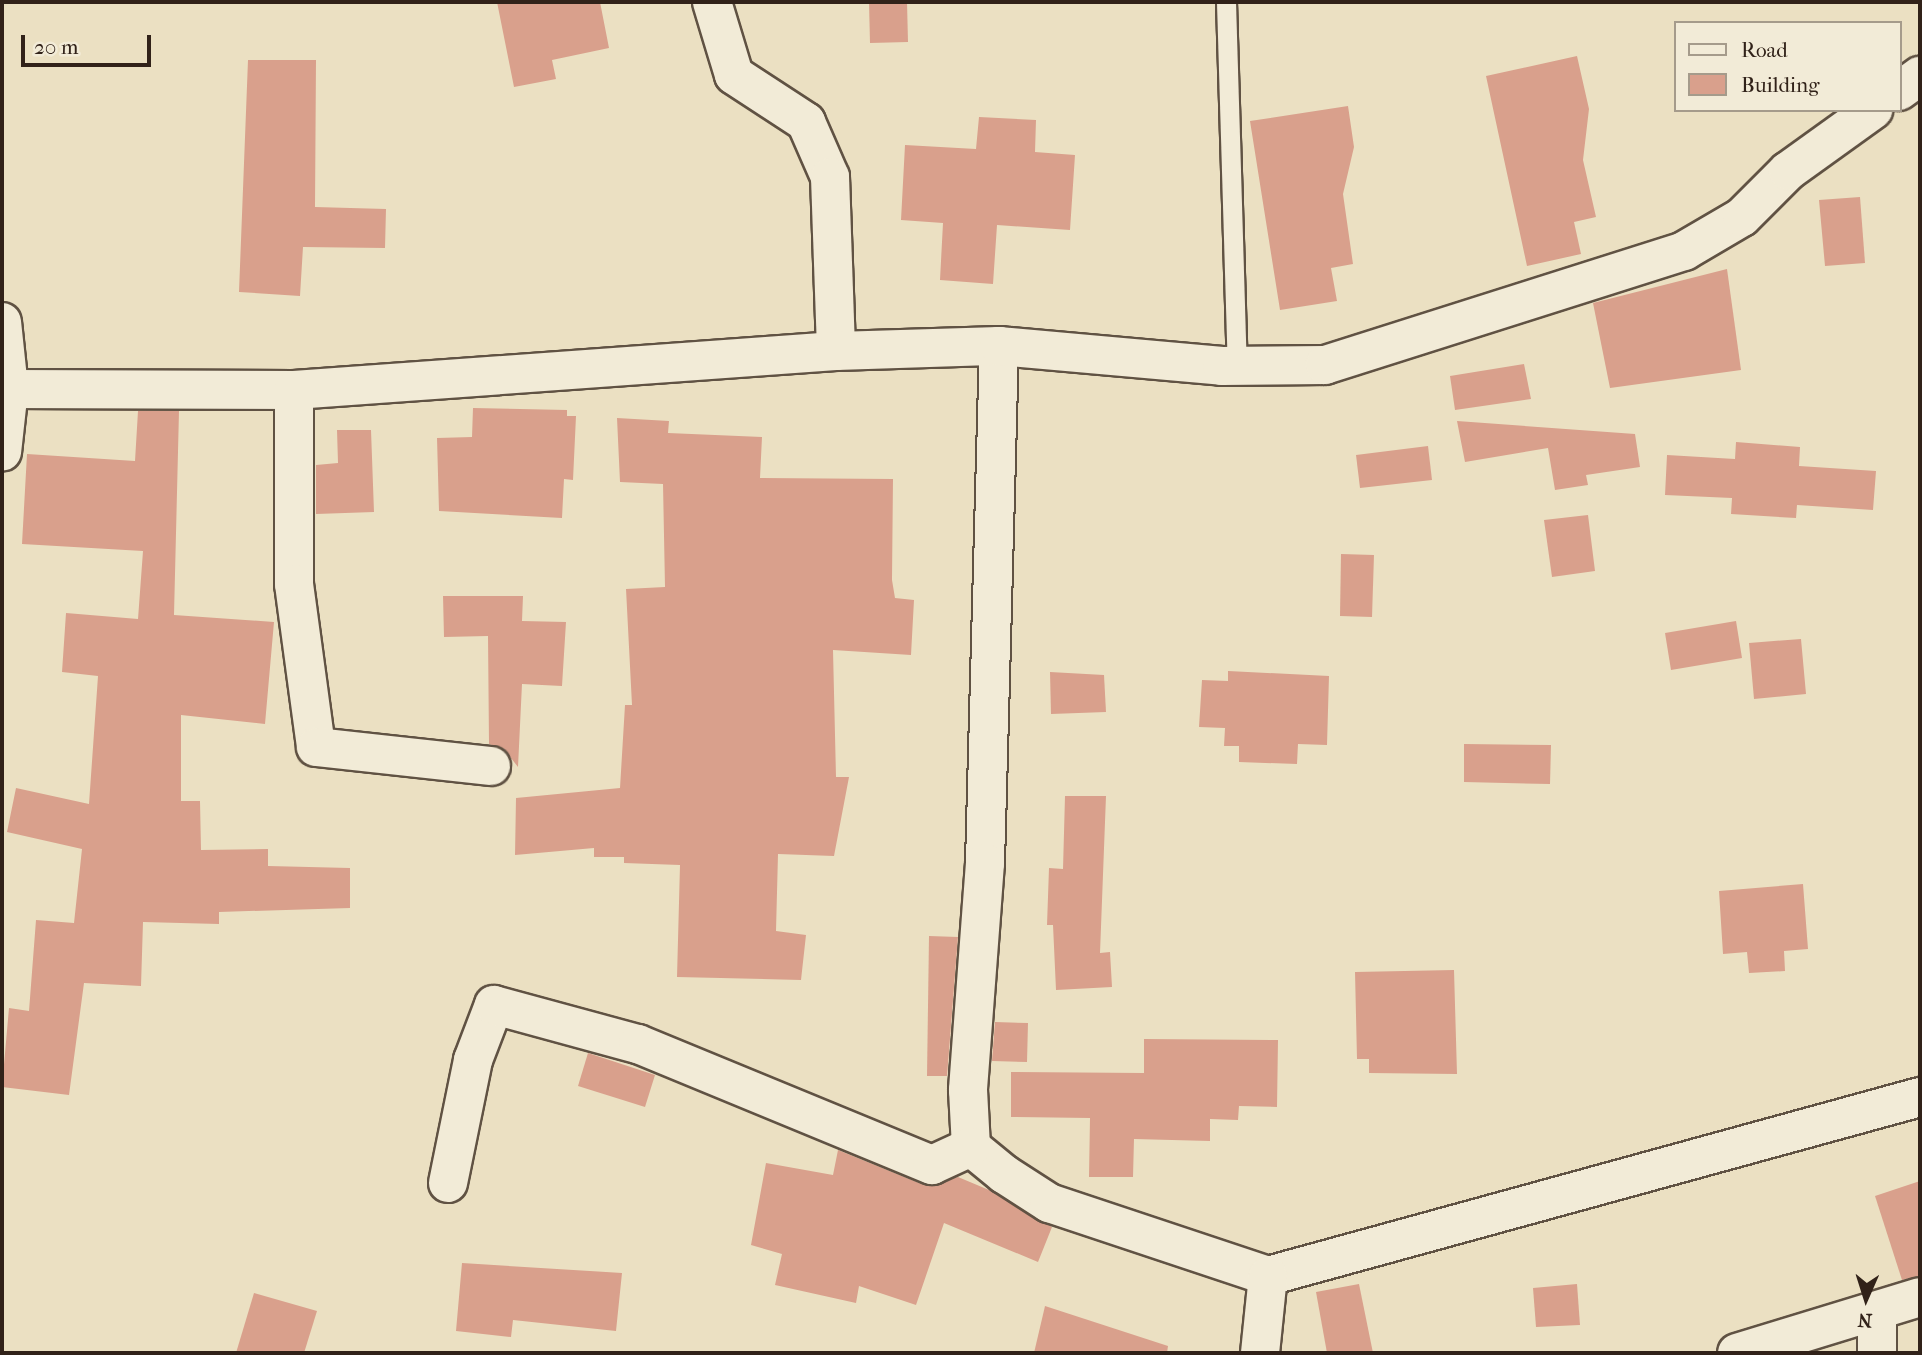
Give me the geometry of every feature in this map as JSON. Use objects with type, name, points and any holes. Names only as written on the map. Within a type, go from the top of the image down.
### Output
[{"type":"street","points":[[712,2],[734,75],[806,122],[830,177],[836,351]]},
{"type":"street","points":[[1901,90],[1920,76]]},
{"type":"street","points":[[9,389],[294,390],[836,351],[999,346],[1237,366],[1325,365],[1684,251],[1742,217],[1787,171],[1870,112]]},
{"type":"street","points":[[2,322],[9,389],[2,452]]},
{"type":"street","points":[[971,1147],[968,1090],[985,863],[999,346]]},
{"type":"street","points":[[294,390],[294,584],[316,747],[491,766]]},
{"type":"street","points":[[448,1183],[473,1060],[494,1005],[638,1044],[932,1165],[971,1147]]},
{"type":"street","points":[[971,1147],[1049,1203],[1268,1276],[1920,1097]]},
{"type":"street","points":[[1260,1353],[1268,1276]]},
{"type":"street","points":[[1737,1353],[1920,1297]]},
{"type":"street","points":[[1877,1311],[1877,1353]]},
{"type":"lane","points":[[1226,2],[1237,366]]},
{"type":"building","points":[[497,2],[600,2],[609,48],[552,60],[556,79],[514,87]]},
{"type":"building","points":[[869,2],[907,2],[908,42],[870,43]]},
{"type":"building","points":[[1577,56],[1589,109],[1583,160],[1596,217],[1574,222],[1581,254],[1527,266],[1486,76]]},
{"type":"building","points":[[248,60],[316,60],[315,207],[386,209],[385,248],[303,247],[300,296],[239,292]]},
{"type":"building","points":[[1348,106],[1354,147],[1343,194],[1353,264],[1331,268],[1337,301],[1280,310],[1250,121]]},
{"type":"building","points":[[979,117],[1036,120],[1035,152],[1075,155],[1070,230],[997,225],[993,284],[940,280],[943,223],[901,220],[905,145],[976,149]]},
{"type":"building","points":[[1860,197],[1865,263],[1825,266],[1819,200]]},
{"type":"building","points":[[1727,269],[1741,370],[1610,388],[1593,303]]},
{"type":"building","points":[[1524,364],[1531,399],[1455,410],[1450,376]]},
{"type":"building","points":[[473,408],[567,410],[567,416],[576,416],[573,480],[564,479],[562,518],[439,511],[437,438],[472,437]]},
{"type":"building","points":[[138,411],[179,411],[174,615],[274,622],[265,724],[181,715],[181,801],[200,801],[201,850],[268,849],[268,866],[350,868],[350,908],[219,912],[219,924],[143,922],[141,986],[84,983],[69,1095],[2,1087],[9,1008],[29,1011],[36,920],[74,923],[82,849],[7,832],[16,788],[89,804],[98,676],[62,672],[66,613],[138,619],[143,551],[22,544],[27,454],[135,461]]},
{"type":"building","points":[[617,418],[669,421],[668,433],[762,437],[760,478],[893,479],[892,580],[895,598],[914,600],[911,655],[833,650],[836,777],[849,777],[834,856],[778,854],[776,931],[806,935],[801,980],[677,977],[680,865],[624,863],[624,857],[594,857],[594,848],[515,855],[516,798],[620,788],[625,705],[632,705],[626,589],[665,587],[663,484],[620,482]]},
{"type":"building","points":[[1457,421],[1635,434],[1640,467],[1586,475],[1588,485],[1555,490],[1548,448],[1465,462]]},
{"type":"building","points":[[337,430],[371,430],[374,512],[316,514],[316,465],[338,463]]},
{"type":"building","points":[[1736,442],[1800,447],[1799,466],[1876,471],[1873,510],[1797,505],[1796,518],[1731,514],[1732,498],[1665,495],[1667,455],[1735,459]]},
{"type":"building","points":[[1428,446],[1432,480],[1360,488],[1356,455]]},
{"type":"building","points":[[1588,515],[1595,571],[1552,577],[1544,520]]},
{"type":"building","points":[[1341,554],[1374,555],[1372,617],[1340,616]]},
{"type":"building","points":[[443,596],[523,596],[522,621],[566,622],[562,686],[522,684],[518,767],[504,749],[489,744],[488,636],[444,637]]},
{"type":"building","points":[[1736,621],[1742,658],[1671,670],[1665,633]]},
{"type":"building","points":[[1801,639],[1806,694],[1754,699],[1749,643]]},
{"type":"building","points":[[1228,671],[1329,676],[1327,745],[1298,744],[1297,764],[1239,762],[1239,746],[1224,746],[1225,728],[1199,727],[1202,680],[1228,681]]},
{"type":"building","points":[[1050,672],[1104,675],[1106,712],[1051,714]]},
{"type":"building","points":[[1464,744],[1551,745],[1550,784],[1464,782]]},
{"type":"building","points":[[1065,796],[1106,796],[1100,953],[1110,952],[1112,987],[1056,990],[1053,925],[1047,925],[1049,868],[1063,869]]},
{"type":"building","points":[[1803,884],[1808,949],[1784,951],[1785,971],[1749,973],[1747,952],[1723,954],[1719,891]]},
{"type":"building","points":[[929,936],[958,937],[947,1076],[927,1076]]},
{"type":"building","points":[[1454,970],[1457,1074],[1369,1073],[1369,1059],[1357,1059],[1355,972]]},
{"type":"building","points":[[995,1022],[1028,1023],[1027,1062],[992,1061]]},
{"type":"building","points":[[1144,1039],[1278,1040],[1277,1107],[1239,1106],[1238,1120],[1210,1119],[1210,1141],[1134,1139],[1133,1177],[1089,1177],[1090,1118],[1011,1117],[1011,1072],[1144,1073]]},
{"type":"building","points":[[588,1053],[655,1075],[645,1107],[578,1086]]},
{"type":"building","points":[[838,1150],[924,1185],[958,1177],[989,1190],[1052,1227],[1038,1262],[944,1223],[916,1305],[859,1286],[856,1303],[775,1285],[782,1254],[751,1245],[766,1163],[833,1175]]},
{"type":"building","points":[[1920,1181],[1920,1276],[1902,1280],[1875,1196]]},
{"type":"building","points":[[462,1263],[622,1273],[616,1331],[513,1320],[511,1337],[456,1331]]},
{"type":"building","points":[[1359,1284],[1373,1353],[1327,1353],[1316,1292]]},
{"type":"building","points":[[1577,1284],[1580,1325],[1536,1327],[1533,1288]]},
{"type":"building","points":[[254,1293],[317,1311],[304,1353],[236,1353]]},
{"type":"building","points":[[1045,1306],[1168,1346],[1167,1353],[1034,1353]]}]
